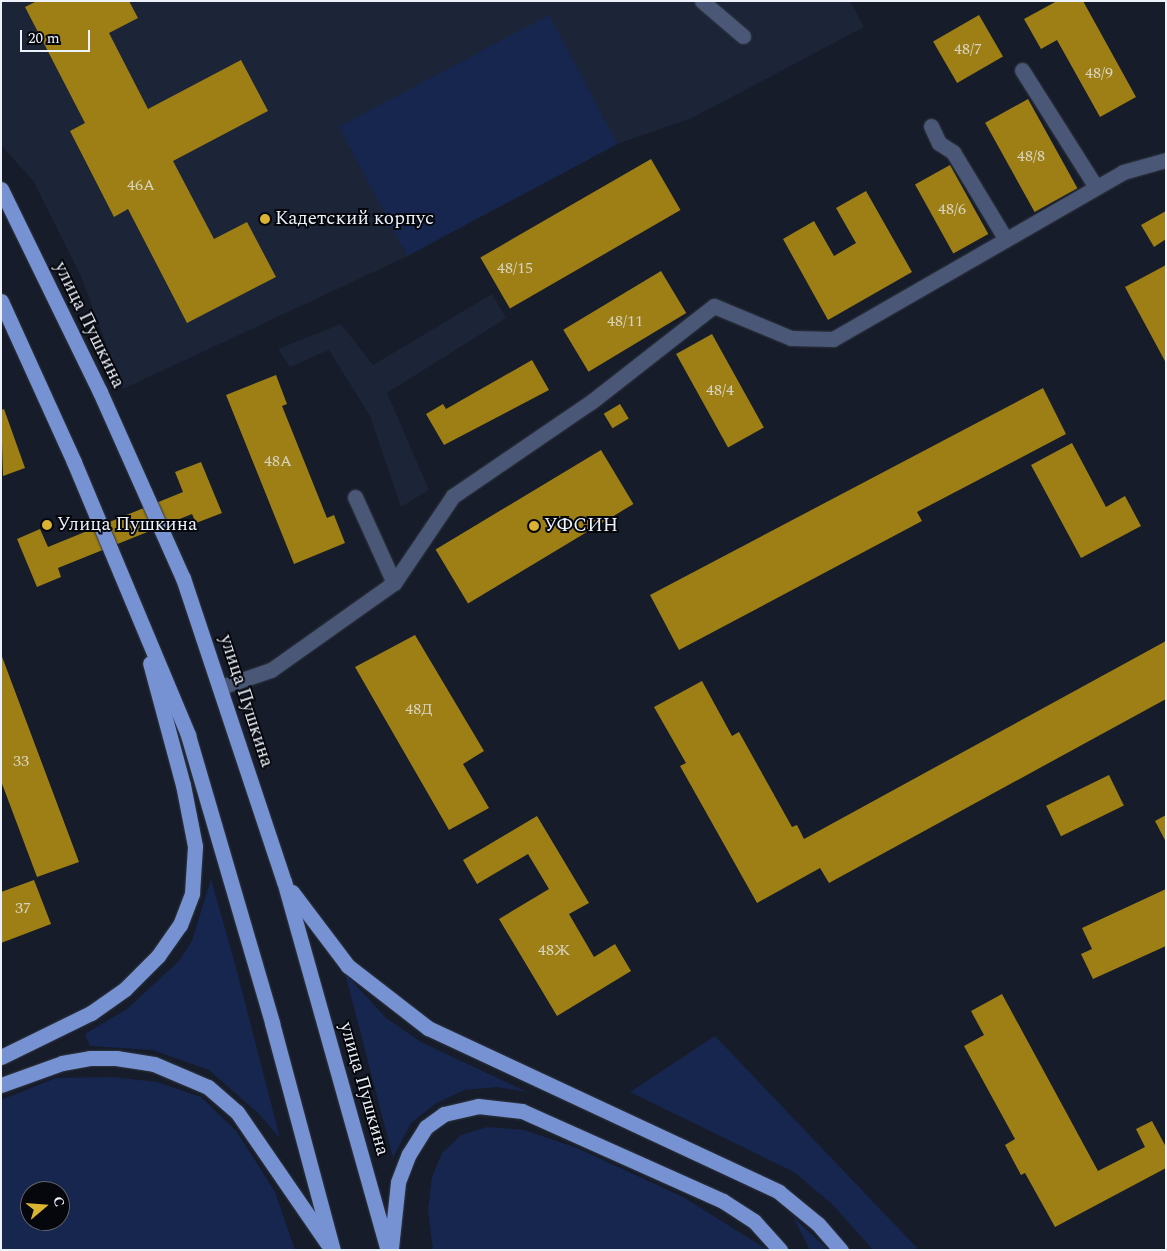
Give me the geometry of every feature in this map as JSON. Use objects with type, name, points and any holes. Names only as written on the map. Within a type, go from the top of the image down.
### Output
[{"type":"main road","name":"улица Пушкина","points":[[1,189],[100,392],[183,578],[284,881],[390,1250]]},
{"type":"main road","points":[[3,310],[133,599],[188,735],[272,1023],[332,1250]]},
{"type":"main road","points":[[1,1057],[91,1013],[125,989],[154,961],[180,925],[192,893],[195,846],[183,784],[133,599]]},
{"type":"main road","points":[[284,881],[348,966],[428,1028],[779,1192],[818,1224],[841,1250]]},
{"type":"main road","points":[[1,1085],[62,1063],[90,1058],[116,1058],[154,1064],[208,1087],[237,1112],[332,1250]]},
{"type":"main road","points":[[390,1250],[398,1182],[409,1154],[426,1127],[438,1118],[478,1106],[522,1111],[583,1136],[723,1201],[754,1222],[780,1250]]},
{"type":"lane","points":[[702,1],[743,36]]},
{"type":"lane","points":[[1022,70],[1096,187]]},
{"type":"lane","points":[[931,126],[939,143],[954,152],[1005,238]]},
{"type":"lane","points":[[220,687],[271,670],[394,583],[453,496],[591,402],[714,306],[791,338],[833,338],[1123,172],[1166,160]]},
{"type":"lane","points":[[355,497],[394,583]]},
{"type":"shaded area","name":"Кадетский корпус","points":[[1,1],[850,1],[864,27],[692,118],[617,144],[408,256],[123,389],[80,274],[34,182],[1,145]]},
{"type":"shaded area","points":[[549,15],[618,144],[407,256],[339,127]]},
{"type":"shaded area","points":[[492,294],[506,318],[387,393],[429,490],[401,507],[370,416],[329,350],[290,367],[278,349],[341,324],[373,365]]},
{"type":"shaded area","points":[[211,879],[280,1138],[257,1112],[209,1070],[153,1050],[90,1046],[85,1034],[127,1009],[179,961],[192,941]]},
{"type":"shaded area","points":[[345,973],[386,1018],[421,1042],[527,1092],[497,1087],[464,1090],[435,1104],[411,1123],[393,1158]]},
{"type":"shaded area","points":[[715,1036],[919,1250],[873,1250],[833,1205],[794,1172],[630,1092]]},
{"type":"shaded area","points":[[112,1077],[157,1082],[201,1097],[237,1132],[275,1192],[295,1250],[1,1250],[1,1100],[56,1078]]},
{"type":"shaded area","points":[[487,1127],[524,1130],[577,1148],[683,1197],[768,1250],[433,1250],[428,1210],[432,1177],[442,1153],[461,1135]]},
{"type":"shaded area","points":[[793,1217],[823,1245],[828,1250],[810,1250]]},
{"type":"building","name":"Кадетский корпус","points":[[37,1],[129,1],[138,18],[109,33],[148,109],[241,60],[268,111],[173,161],[214,239],[247,222],[276,277],[187,323],[128,209],[114,217],[70,131],[85,123],[25,7]]},
{"type":"building","points":[[1057,1],[1083,1],[1136,97],[1100,117],[1057,40],[1041,49],[1024,19]]},
{"type":"building","points":[[979,15],[1003,57],[957,83],[933,42]]},
{"type":"building","points":[[1028,99],[1077,188],[1035,212],[985,123]]},
{"type":"building","points":[[651,159],[680,210],[510,309],[480,258]]},
{"type":"building","points":[[950,165],[988,234],[953,253],[915,184]]},
{"type":"building","points":[[866,191],[912,272],[828,320],[783,239],[814,221],[834,256],[856,243],[836,208]]},
{"type":"building","points":[[1166,211],[1166,239],[1154,247],[1141,225]]},
{"type":"building","points":[[1166,265],[1166,363],[1125,287]]},
{"type":"building","points":[[661,271],[686,313],[589,372],[563,330]]},
{"type":"building","points":[[712,334],[764,428],[728,447],[676,354]]},
{"type":"building","points":[[532,360],[549,390],[444,445],[426,414],[443,404],[446,409]]},
{"type":"building","points":[[276,375],[287,404],[282,406],[327,518],[334,515],[345,543],[294,564],[226,395]]},
{"type":"building","points":[[1043,388],[1066,434],[917,512],[922,521],[679,650],[650,595]]},
{"type":"building","points":[[620,404],[629,419],[612,428],[604,414]]},
{"type":"building","points":[[4,409],[25,468],[3,476],[1,410]]},
{"type":"building","points":[[1072,443],[1106,507],[1125,496],[1141,526],[1081,558],[1031,465]]},
{"type":"building","name":"УФСИН","points":[[601,450],[633,504],[468,603],[436,549]]},
{"type":"building","points":[[201,462],[222,513],[196,523],[192,514],[58,568],[61,577],[37,587],[17,539],[40,529],[48,547],[183,492],[175,472]]},
{"type":"building","points":[[415,635],[484,751],[463,764],[489,808],[449,830],[355,667]]},
{"type":"building","points":[[1166,641],[1166,699],[829,883],[820,868],[757,903],[680,766],[686,763],[654,707],[702,681],[732,736],[739,732],[792,827],[797,825],[804,839]]},
{"type":"building","points":[[1,654],[79,862],[37,877],[1,781]]},
{"type":"building","points":[[1109,775],[1124,806],[1061,836],[1046,806]]},
{"type":"building","points":[[1166,815],[1166,842],[1155,821]]},
{"type":"building","points":[[537,816],[589,903],[569,914],[594,957],[615,944],[631,971],[557,1016],[499,919],[549,889],[528,854],[477,884],[463,860]]},
{"type":"building","points":[[34,880],[51,924],[1,943],[1,892]]},
{"type":"building","points":[[1166,889],[1166,946],[1093,979],[1081,954],[1092,949],[1082,928]]},
{"type":"building","points":[[1002,994],[1098,1171],[1145,1147],[1136,1129],[1152,1121],[1166,1147],[1166,1168],[1055,1227],[1025,1173],[1021,1175],[1005,1145],[1015,1139],[964,1046],[984,1035],[971,1011]]},
{"type":"place","name":"Кадетский корпус","points":[[265,219]]},
{"type":"place","name":"Улица Пушкина","points":[[47,525]]},
{"type":"place","name":"УФСИН","points":[[534,526]]}]
